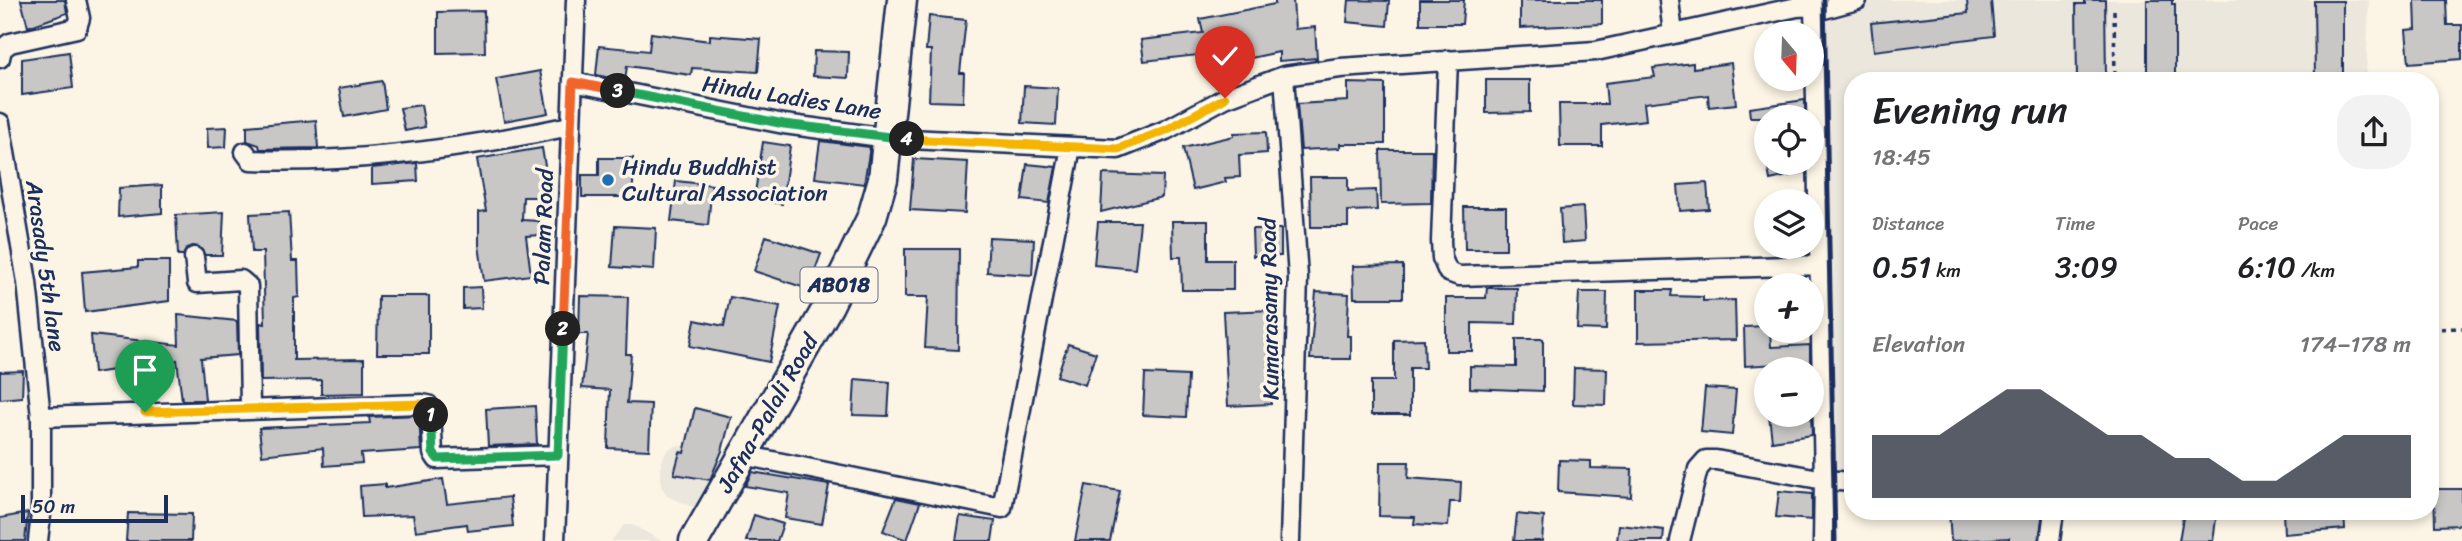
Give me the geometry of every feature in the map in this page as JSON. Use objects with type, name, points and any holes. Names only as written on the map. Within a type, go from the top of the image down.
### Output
[{"type":"main road","name":"Jafna-Palali Road","points":[[694,541],[829,305],[872,217],[883,179],[902,0]]},
{"type":"street","points":[[0,58],[2,49],[10,43],[77,28],[80,18],[76,0]]},
{"type":"street","name":"Palam Road","points":[[555,541],[576,0]]},
{"type":"street","points":[[1669,0],[1673,34]]},
{"type":"street","name":"Hindu Ladies Lane","points":[[573,82],[784,124],[888,138],[1118,149],[1166,130],[1225,98],[1284,76],[1340,68],[1597,51],[1797,7],[1814,6],[1824,9],[1857,0]]},
{"type":"street","points":[[1814,6],[1823,541]]},
{"type":"street","points":[[1448,60],[1441,241],[1442,258],[1448,272],[1459,276],[1567,274],[1819,265]]},
{"type":"street","name":"Kumarasamy Road","points":[[1284,76],[1298,277],[1290,541]]},
{"type":"street","name":"Arasady 5th lane","points":[[0,123],[27,282],[41,416],[41,514],[38,541]]},
{"type":"street","points":[[245,152],[251,160],[276,161],[368,155],[480,145],[570,126]]},
{"type":"street","points":[[743,455],[1002,508],[1071,147]]},
{"type":"street","points":[[194,257],[197,283],[241,280],[248,286],[250,408]]},
{"type":"street","points":[[41,416],[422,404],[428,405],[430,411],[433,453],[438,459],[558,455]]},
{"type":"street","points":[[1681,541],[1698,469],[1706,460],[1844,481]]},
{"type":"street","points":[[2050,541],[2053,520]]},
{"type":"path","points":[[2114,10],[2115,72]]},
{"type":"path","points":[[2439,329],[2462,328]]},
{"type":"shaded area","points":[[1857,0],[2369,0],[2366,72],[1844,72],[1844,481],[1836,480],[1824,9]]},
{"type":"shaded area","points":[[678,445],[709,453],[733,473],[709,514],[669,497],[661,487],[661,462],[667,450]]},
{"type":"shaded area","points":[[624,525],[633,525],[662,541],[611,541]]},
{"type":"building","points":[[21,0],[65,0],[67,13],[28,27]]},
{"type":"building","points":[[1275,0],[1293,0],[1295,29],[1315,27],[1317,58],[1279,61],[1279,52],[1209,67],[1207,54],[1144,61],[1141,40],[1203,33],[1200,19],[1275,4]]},
{"type":"building","points":[[1349,0],[1389,1],[1387,26],[1347,22]]},
{"type":"building","points":[[1420,0],[1464,0],[1462,24],[1420,24]]},
{"type":"building","points":[[1520,0],[1602,0],[1602,24],[1520,28]]},
{"type":"building","points":[[1967,0],[1991,0],[1994,36],[1874,51],[1871,23],[1968,13]]},
{"type":"building","points":[[2085,0],[2105,0],[2106,72],[2077,72],[2076,4],[2085,4]]},
{"type":"building","points":[[2147,0],[2172,0],[2172,4],[2175,4],[2175,72],[2147,72]]},
{"type":"building","points":[[2415,0],[2446,0],[2447,25],[2462,25],[2462,59],[2409,63],[2406,30],[2416,29]]},
{"type":"building","points":[[2314,1],[2343,1],[2343,72],[2315,72]]},
{"type":"building","points":[[484,11],[485,52],[438,53],[438,12]]},
{"type":"building","points":[[929,16],[966,20],[960,73],[964,73],[963,102],[929,101],[931,50],[926,50]]},
{"type":"building","points":[[651,33],[710,41],[710,35],[761,39],[758,72],[692,68],[691,75],[627,66],[625,81],[596,75],[599,46],[649,51]]},
{"type":"building","points":[[814,51],[849,52],[848,78],[813,76]]},
{"type":"building","points":[[69,52],[73,88],[22,95],[22,59]]},
{"type":"building","points":[[1693,63],[1693,68],[1731,63],[1736,104],[1709,107],[1708,95],[1644,103],[1646,120],[1602,125],[1602,146],[1560,146],[1559,104],[1607,104],[1605,83],[1655,77],[1653,68]]},
{"type":"building","points":[[540,71],[548,113],[504,121],[496,79]]},
{"type":"building","points":[[1486,80],[1530,80],[1530,112],[1486,113]]},
{"type":"building","points":[[382,81],[386,109],[344,117],[339,88]]},
{"type":"building","points":[[1348,83],[1385,84],[1385,144],[1340,144],[1340,148],[1301,150],[1297,104],[1348,101]]},
{"type":"building","points":[[1024,86],[1058,88],[1056,125],[1022,123]]},
{"type":"building","points":[[1805,100],[1805,105],[1770,105]]},
{"type":"building","points":[[421,105],[425,127],[405,131],[400,108]]},
{"type":"building","points":[[1754,107],[1754,117],[1750,117],[1749,108]]},
{"type":"building","points":[[316,120],[318,148],[260,149],[259,145],[247,141],[247,126]]},
{"type":"building","points":[[227,127],[226,147],[208,148],[207,128]]},
{"type":"building","points":[[1266,132],[1267,153],[1239,155],[1240,177],[1225,178],[1226,182],[1193,190],[1183,148],[1234,136],[1234,133]]},
{"type":"building","points":[[820,141],[870,147],[864,184],[815,178]]},
{"type":"building","points":[[763,142],[790,146],[782,204],[754,199]]},
{"type":"building","points":[[542,148],[549,190],[537,192],[538,197],[523,197],[522,220],[539,221],[541,235],[526,236],[531,275],[484,281],[479,245],[479,212],[486,211],[477,159]]},
{"type":"building","points":[[1380,150],[1432,150],[1431,203],[1381,204]]},
{"type":"building","points":[[599,158],[633,158],[633,197],[582,197],[582,175],[599,175]]},
{"type":"building","points":[[914,159],[968,162],[965,213],[910,210]]},
{"type":"building","points":[[417,163],[418,181],[372,184],[372,168]]},
{"type":"building","points":[[1027,164],[1056,167],[1049,203],[1022,200]]},
{"type":"building","points":[[1103,174],[1163,176],[1162,197],[1101,212]]},
{"type":"building","points":[[1769,175],[1792,175],[1770,180]]},
{"type":"building","points":[[1310,177],[1348,177],[1348,191],[1376,190],[1377,210],[1348,211],[1348,227],[1311,227]]},
{"type":"building","points":[[676,181],[712,185],[708,225],[671,221]]},
{"type":"building","points":[[1707,183],[1709,209],[1680,211],[1678,185]]},
{"type":"building","points":[[162,185],[162,213],[118,217],[119,188]]},
{"type":"building","points":[[1464,207],[1506,207],[1506,249],[1465,249]]},
{"type":"building","points":[[1583,207],[1585,241],[1562,243],[1560,209]]},
{"type":"building","points":[[224,212],[222,255],[205,255],[199,247],[193,246],[187,248],[183,255],[178,255],[176,215]]},
{"type":"building","points":[[289,212],[292,261],[298,261],[299,297],[294,298],[294,360],[364,359],[364,393],[321,394],[321,380],[261,381],[260,323],[265,324],[263,252],[252,252],[250,214]]},
{"type":"building","points":[[1172,221],[1208,221],[1208,260],[1233,260],[1233,290],[1182,290],[1181,257],[1173,257]]},
{"type":"building","points":[[1098,222],[1140,222],[1135,269],[1094,265]]},
{"type":"building","points":[[615,226],[656,228],[654,270],[612,267]]},
{"type":"building","points":[[1252,229],[1281,229],[1281,256],[1253,256]]},
{"type":"building","points":[[766,236],[821,254],[808,289],[754,271]]},
{"type":"building","points":[[989,237],[1034,239],[1032,275],[987,272]]},
{"type":"building","points":[[905,249],[959,249],[958,350],[925,348],[928,297],[905,297]]},
{"type":"building","points":[[138,261],[169,261],[169,301],[85,312],[82,272],[138,267]]},
{"type":"building","points":[[1403,265],[1403,298],[1354,298],[1353,266]]},
{"type":"building","points":[[481,287],[482,308],[463,309],[463,288]]},
{"type":"building","points":[[1487,288],[1517,288],[1516,324],[1472,323],[1472,351],[1446,351],[1446,298],[1486,298]]},
{"type":"building","points":[[1638,290],[1672,290],[1671,296],[1703,297],[1703,301],[1735,300],[1736,340],[1638,342]]},
{"type":"building","points":[[1316,292],[1349,294],[1347,336],[1351,336],[1351,359],[1310,359]]},
{"type":"building","points":[[1579,292],[1607,292],[1606,330],[1577,329]]},
{"type":"building","points":[[378,296],[429,296],[429,354],[377,354]]},
{"type":"building","points":[[580,296],[628,297],[626,354],[631,354],[627,403],[651,404],[649,450],[608,448],[610,390],[582,388],[588,334],[579,334]]},
{"type":"building","points":[[730,297],[780,306],[769,362],[690,346],[695,320],[724,326]]},
{"type":"building","points":[[1274,310],[1275,351],[1268,351],[1271,404],[1228,406],[1223,312]]},
{"type":"building","points":[[178,315],[237,321],[238,355],[201,358],[205,400],[182,400],[177,360],[94,373],[91,335],[179,345]]},
{"type":"building","points":[[1744,327],[1754,327],[1754,343],[1771,343],[1771,347],[1810,345],[1810,357],[1754,357],[1754,365],[1745,366]]},
{"type":"building","points":[[1424,339],[1425,368],[1410,368],[1410,415],[1371,415],[1371,381],[1394,381],[1394,340]]},
{"type":"building","points":[[1516,339],[1543,339],[1543,391],[1470,388],[1470,366],[1516,367]]},
{"type":"building","points":[[1068,344],[1096,353],[1085,385],[1057,376]]},
{"type":"building","points":[[1574,368],[1607,369],[1606,405],[1573,404]]},
{"type":"building","points":[[23,371],[22,397],[0,399],[0,372]]},
{"type":"building","points":[[1145,374],[1188,376],[1186,417],[1143,415]]},
{"type":"building","points":[[855,379],[890,382],[888,416],[853,415]]},
{"type":"building","points":[[1705,388],[1736,390],[1732,435],[1701,432]]},
{"type":"building","points":[[535,406],[537,444],[488,446],[486,409]]},
{"type":"building","points":[[695,408],[731,417],[722,451],[710,480],[674,474],[680,452],[684,453]]},
{"type":"building","points":[[419,415],[421,450],[361,454],[362,463],[324,466],[323,448],[262,455],[259,428],[370,423],[369,417]]},
{"type":"building","points":[[1770,427],[1812,427],[1812,435],[1772,441]]},
{"type":"building","points":[[1559,460],[1591,461],[1591,468],[1632,469],[1631,497],[1558,492]]},
{"type":"building","points":[[1380,462],[1409,462],[1408,478],[1461,482],[1460,502],[1450,502],[1448,526],[1414,524],[1415,517],[1379,516]]},
{"type":"building","points":[[752,472],[829,485],[822,524],[785,518],[789,493],[745,486]]},
{"type":"building","points":[[443,479],[447,504],[510,497],[513,526],[468,531],[467,524],[416,531],[413,515],[362,517],[360,486],[385,484],[385,488]]},
{"type":"building","points":[[1086,485],[1120,491],[1110,541],[1075,541]]},
{"type":"building","points":[[2439,489],[2462,489],[2462,525],[2435,526],[2435,520],[2439,520]]},
{"type":"building","points":[[1779,491],[1812,494],[1812,520],[1776,517]]},
{"type":"building","points":[[896,498],[920,503],[907,540],[883,531]]},
{"type":"building","points":[[28,513],[25,541],[0,541],[0,518]]},
{"type":"building","points":[[128,513],[192,514],[191,541],[126,541]]},
{"type":"building","points":[[1517,514],[1544,517],[1542,541],[1514,541]]},
{"type":"building","points":[[754,515],[783,524],[777,541],[746,541]]},
{"type":"building","points":[[960,516],[995,521],[992,541],[956,541]]},
{"type":"building","points":[[1950,520],[2042,520],[2039,541],[2009,541],[2009,538],[1951,541]]},
{"type":"building","points":[[2182,520],[2216,520],[2213,541],[2179,541]]},
{"type":"building","points":[[2283,520],[2344,520],[2345,529],[2284,534]]},
{"type":"building","points":[[1619,525],[1664,530],[1663,541],[1617,541]]},
{"type":"railway","points":[[1824,0],[1835,541]]},
{"type":"place","name":"Hindu Buddhist Cultural Association","points":[[608,180]]},
{"type":"route","points":[[145,412],[422,404],[428,405],[430,411],[433,453],[438,459],[558,455],[573,82],[784,124],[888,138],[1118,149],[1166,130],[1225,98]]}]
